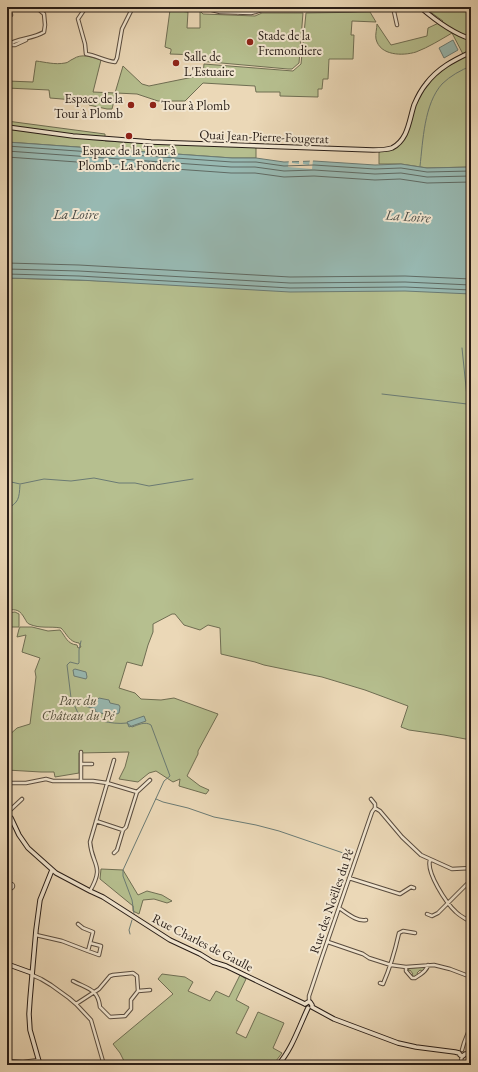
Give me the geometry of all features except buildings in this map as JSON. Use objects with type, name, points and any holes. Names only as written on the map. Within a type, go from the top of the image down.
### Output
[{"type":"main road","points":[[420,7],[435,20],[471,40]]},
{"type":"main road","name":"Quai Jean-Pierre-Fougerat","points":[[7,127],[73,136],[151,142],[384,150],[393,147],[404,136],[422,89],[430,79],[449,63],[471,52]]},
{"type":"main road","name":"Rue Charles de Gaulle","points":[[7,814],[14,823],[28,848],[56,873],[90,892],[103,897],[170,940],[200,954],[213,962],[226,966],[307,1003]]},
{"type":"main road","points":[[40,1065],[32,1039],[29,1021],[35,935],[40,900],[52,870]]},
{"type":"main road","points":[[7,964],[32,974]]},
{"type":"main road","points":[[307,1003],[306,1007],[398,1043],[416,1047],[471,1054]]},
{"type":"main road","points":[[278,1065],[283,1059],[310,1008]]},
{"type":"street","points":[[7,16],[11,15],[8,7]]},
{"type":"street","points":[[33,37],[12,42],[8,45],[15,45],[33,37],[42,33],[44,30],[44,14],[36,7]]},
{"type":"street","points":[[86,7],[78,19],[85,44],[86,54],[115,62],[121,32],[133,7]]},
{"type":"street","points":[[176,7],[204,8],[220,12],[238,13],[251,13],[262,10],[277,9],[374,9],[381,7]]},
{"type":"street","points":[[220,12],[221,7]]},
{"type":"street","points":[[238,13],[239,7]]},
{"type":"street","points":[[256,7],[256,12]]},
{"type":"street","points":[[393,7],[397,25]]},
{"type":"street","points":[[81,752],[81,781]]},
{"type":"street","points":[[90,892],[96,882],[98,874],[90,842],[114,760]]},
{"type":"street","points":[[81,764],[92,764]]},
{"type":"street","points":[[7,802],[7,783],[26,783],[46,779],[53,781],[93,781],[107,783],[137,792]]},
{"type":"street","points":[[114,853],[117,850],[123,830],[126,827],[137,792],[150,780]]},
{"type":"street","points":[[7,814],[22,799]]},
{"type":"street","points":[[371,799],[376,808],[418,853],[430,860],[452,869],[471,868]]},
{"type":"street","name":"Rue des Noëlles du Pé","points":[[307,1003],[372,812],[376,808]]},
{"type":"street","points":[[96,821],[123,830]]},
{"type":"street","points":[[430,860],[429,866],[433,878],[448,903],[455,911],[471,922]]},
{"type":"street","points":[[349,878],[400,894],[411,887],[414,888]]},
{"type":"street","points":[[427,914],[432,916],[438,913],[471,880]]},
{"type":"street","points":[[7,902],[9,886]]},
{"type":"street","points":[[339,908],[358,920],[366,920]]},
{"type":"street","points":[[78,924],[93,932],[88,951]]},
{"type":"street","points":[[380,983],[383,984],[391,965],[399,933],[403,931],[416,933]]},
{"type":"street","points":[[35,935],[62,942],[99,955],[102,946],[90,943]]},
{"type":"street","points":[[328,942],[391,965],[406,967],[428,965],[440,966],[471,977]]},
{"type":"street","points":[[406,967],[406,971],[412,978],[415,978],[428,968],[428,965]]},
{"type":"street","points":[[73,981],[95,992],[99,999],[100,1007],[110,1017],[125,1016],[132,1009],[131,1000],[138,991],[137,976],[133,973],[110,976],[99,989],[95,992],[76,1004]]},
{"type":"street","points":[[32,974],[51,985],[76,1004],[91,1020],[104,1065]]},
{"type":"street","points":[[138,991],[150,990]]},
{"type":"street","points":[[460,1065],[464,1043],[471,1025]]},
{"type":"street","points":[[7,1061],[23,1062],[39,1060]]},
{"type":"street","points":[[405,1063],[410,1065],[413,1063],[414,1065]]},
{"type":"green space","points":[[434,7],[471,10],[471,167],[427,168],[401,164],[379,164],[379,152],[397,146],[409,126],[422,91],[448,64],[464,56],[452,33],[430,46],[416,52],[399,54],[387,52],[378,45],[376,39],[377,24],[391,45],[427,36],[428,28],[443,21],[429,11]]},
{"type":"green space","name":"Stade de la Fremondiere","points":[[170,10],[188,12],[187,28],[200,28],[200,11],[203,14],[255,16],[262,13],[303,13],[299,63],[292,69],[288,69],[199,61],[199,55],[170,54],[171,49],[165,47]]},
{"type":"green space","points":[[370,12],[376,22],[352,21],[351,35],[354,35],[353,59],[329,59],[328,79],[323,79],[322,89],[318,89],[318,97],[280,96],[280,92],[256,92],[255,86],[203,83],[185,101],[158,101],[137,94],[116,93],[112,109],[107,109],[89,105],[89,102],[86,101],[50,98],[49,90],[7,88],[7,81],[33,82],[36,61],[61,64],[67,63],[80,56],[101,60],[93,92],[115,93],[123,66],[142,84],[149,86],[203,75],[204,64],[293,71],[301,64],[306,13]]},
{"type":"green space","points":[[7,121],[105,134],[105,141],[256,147],[256,158],[232,158],[7,142]]},
{"type":"green space","name":"Parc du Château du Pé","points":[[7,278],[471,292],[471,740],[409,730],[401,727],[408,706],[365,690],[322,677],[221,654],[220,628],[208,625],[200,630],[184,625],[175,614],[172,614],[153,624],[153,632],[142,666],[127,662],[119,688],[135,693],[141,699],[161,700],[174,698],[218,714],[198,751],[198,754],[187,776],[200,786],[209,790],[206,794],[179,786],[180,779],[173,782],[156,771],[149,773],[138,782],[119,779],[125,767],[129,752],[79,753],[79,773],[55,777],[54,772],[7,770],[7,737],[17,728],[30,724],[36,677],[35,671],[40,658],[22,652],[26,635],[17,637],[20,627],[32,627],[48,631],[60,630],[69,642],[77,645],[78,648],[81,647],[79,643],[70,639],[61,628],[33,626],[27,623],[18,611],[7,610]]},
{"type":"green space","points":[[15,612],[19,614],[19,627],[7,627],[7,613]]},
{"type":"green space","points":[[101,869],[123,870],[138,895],[147,891],[162,895],[172,901],[167,903],[154,899],[143,900],[139,914],[133,911],[133,906],[100,879]]},
{"type":"green space","points":[[410,968],[425,968],[422,971],[420,970],[417,973],[418,975],[415,977],[411,975],[413,974],[410,970],[408,971]]},
{"type":"green space","points":[[162,974],[185,977],[193,982],[188,991],[210,1001],[216,991],[229,997],[240,975],[246,979],[236,1000],[249,1007],[236,1033],[246,1038],[258,1012],[284,1023],[273,1048],[282,1053],[276,1061],[285,1065],[126,1065],[120,1053],[113,1044],[173,994],[158,979]]},
{"type":"water","points":[[453,40],[458,50],[444,58],[439,48]]},
{"type":"water","name":"La Loire","points":[[7,142],[232,158],[256,158],[284,162],[314,161],[375,165],[401,164],[427,168],[471,167],[471,294],[405,291],[290,292],[79,280],[7,278]]},
{"type":"water","points":[[75,669],[86,672],[86,679],[74,676],[73,670]]},
{"type":"water","points":[[87,697],[97,700],[99,698],[109,700],[110,703],[119,705],[119,713],[108,712],[105,714],[96,712],[95,709],[84,705]]},
{"type":"water","points":[[144,716],[146,721],[129,727],[127,722]]},
{"type":"pier","points":[[289,160],[292,160],[292,163],[299,164],[299,160],[303,160],[303,164],[309,165],[310,160],[313,160],[312,169],[288,167]]},
{"type":"waterway","points":[[420,166],[425,123],[431,102],[436,92],[448,78],[471,66]]},
{"type":"waterway","points":[[462,348],[471,436]]},
{"type":"waterway","points":[[382,394],[467,404]]},
{"type":"waterway","points":[[7,481],[20,484],[44,479],[71,481],[94,478],[119,483],[135,483],[149,486],[193,479]]},
{"type":"waterway","points":[[7,509],[18,500],[20,485]]},
{"type":"waterway","points":[[81,641],[79,663],[70,662],[67,665],[71,698],[78,713],[108,722],[127,723],[132,727],[144,723],[151,725],[170,776],[164,781],[123,870],[123,876],[132,900],[134,913]]},
{"type":"waterway","points":[[156,799],[214,817],[279,831],[349,855]]},
{"type":"waterway","points":[[130,934],[129,930],[132,920]]},
{"type":"place","name":"Stade de la Fremondiere","points":[[250,42]]},
{"type":"place","name":"Salle de L'Estuaire","points":[[176,63]]},
{"type":"place","name":"Espace de la Tour à Plomb","points":[[131,105]]},
{"type":"place","name":"Tour à Plomb","points":[[153,105]]},
{"type":"place","name":"Espace de la Tour à Plomb - La Fonderie","points":[[129,136]]}]
